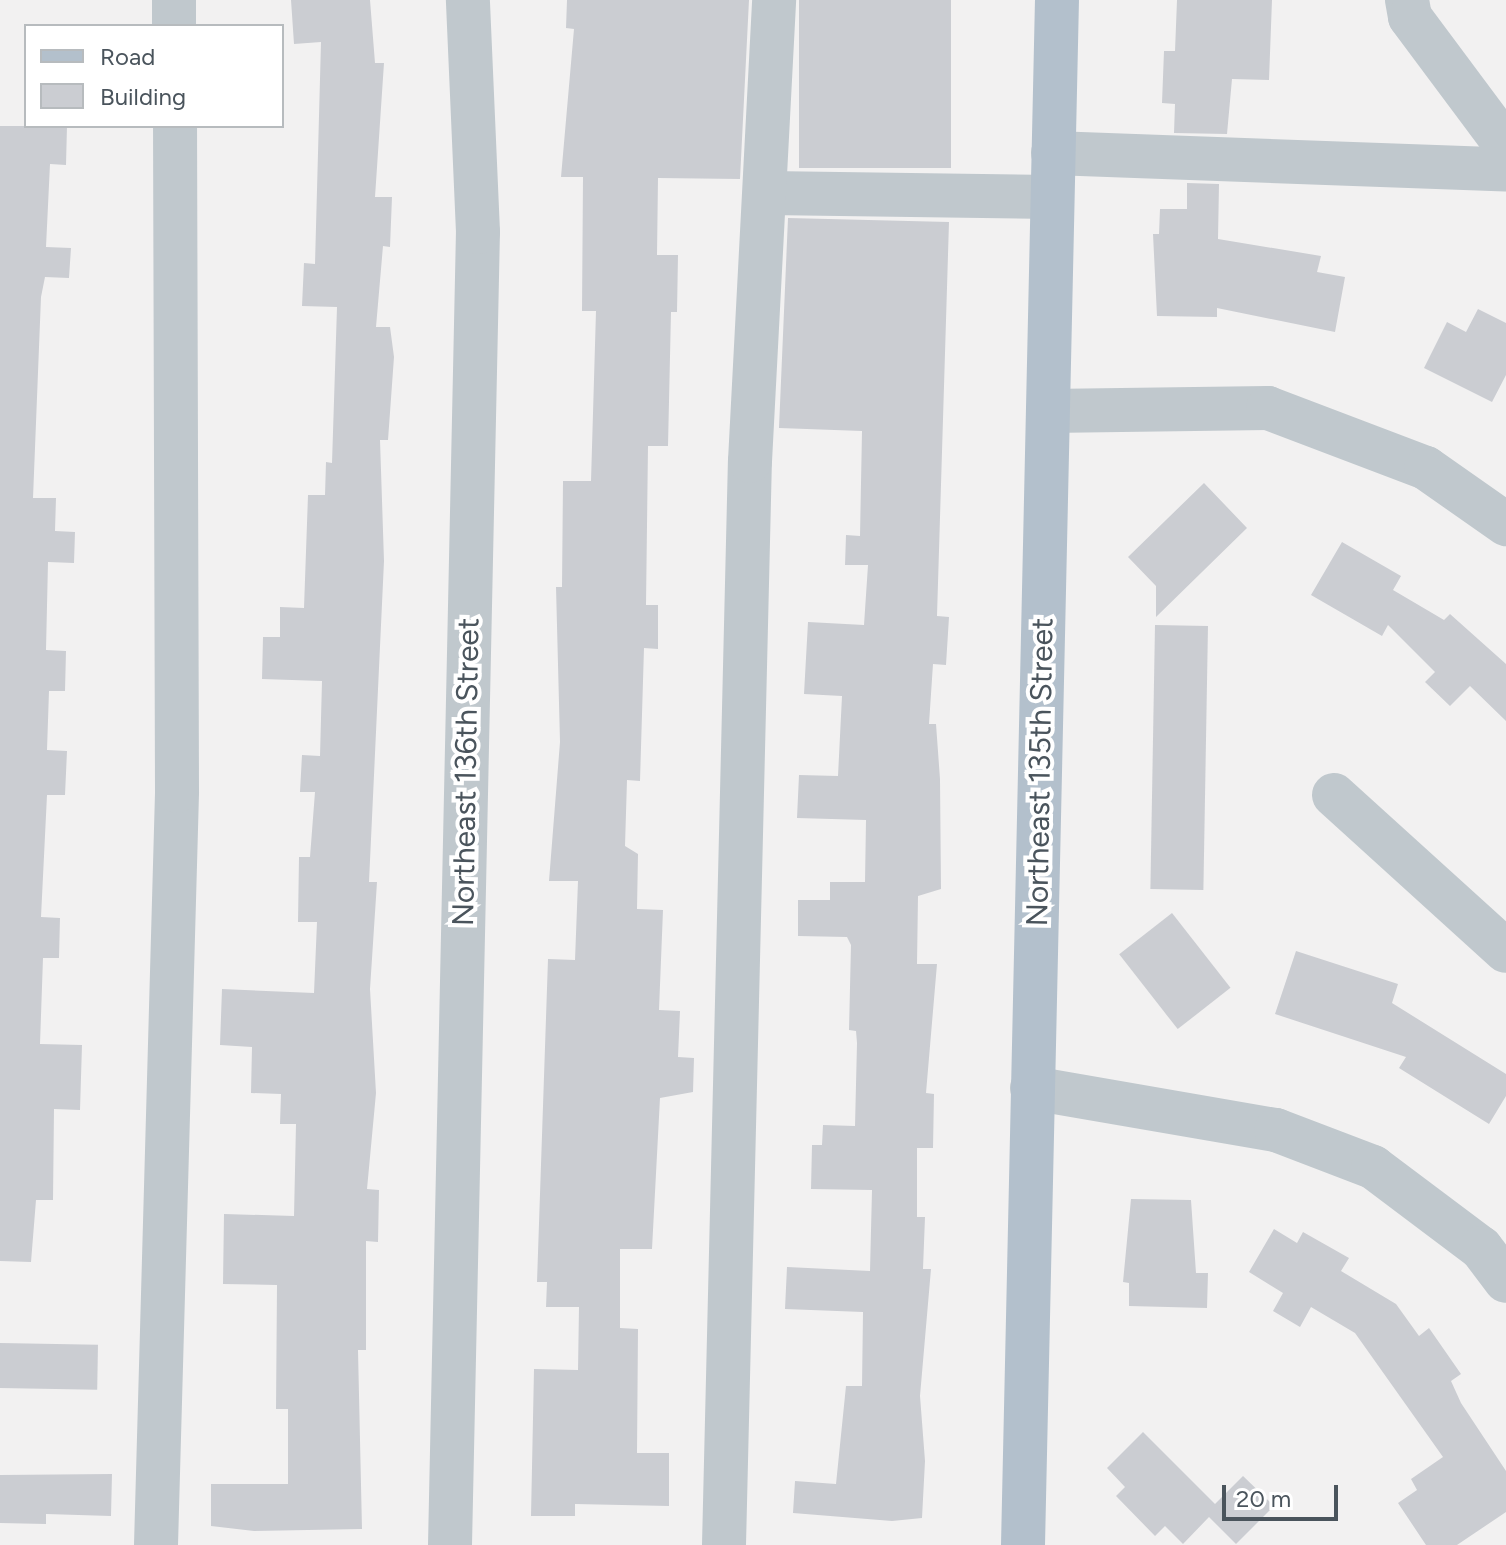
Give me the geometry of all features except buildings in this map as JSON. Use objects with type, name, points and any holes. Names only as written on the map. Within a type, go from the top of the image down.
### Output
[{"type":"main road","name":"Northeast 135th Street","points":[[1023,1545],[1057,0]]},
{"type":"street","points":[[174,0],[174,24]]},
{"type":"street","name":"Northeast 136th Street","points":[[450,1545],[478,232],[468,0]]},
{"type":"street","points":[[724,1545],[750,461],[758,246],[768,193],[774,0]]},
{"type":"street","points":[[1407,0],[1410,17],[1506,146]]},
{"type":"street","points":[[156,1545],[177,791],[175,128]]},
{"type":"street","points":[[1053,153],[1506,170]]},
{"type":"street","points":[[768,193],[1052,197]]},
{"type":"street","points":[[1048,411],[1268,408],[1426,468],[1506,524]]},
{"type":"street","points":[[1334,795],[1506,951]]},
{"type":"street","points":[[1032,1088],[1276,1130],[1373,1167],[1481,1248],[1506,1281]]}]
